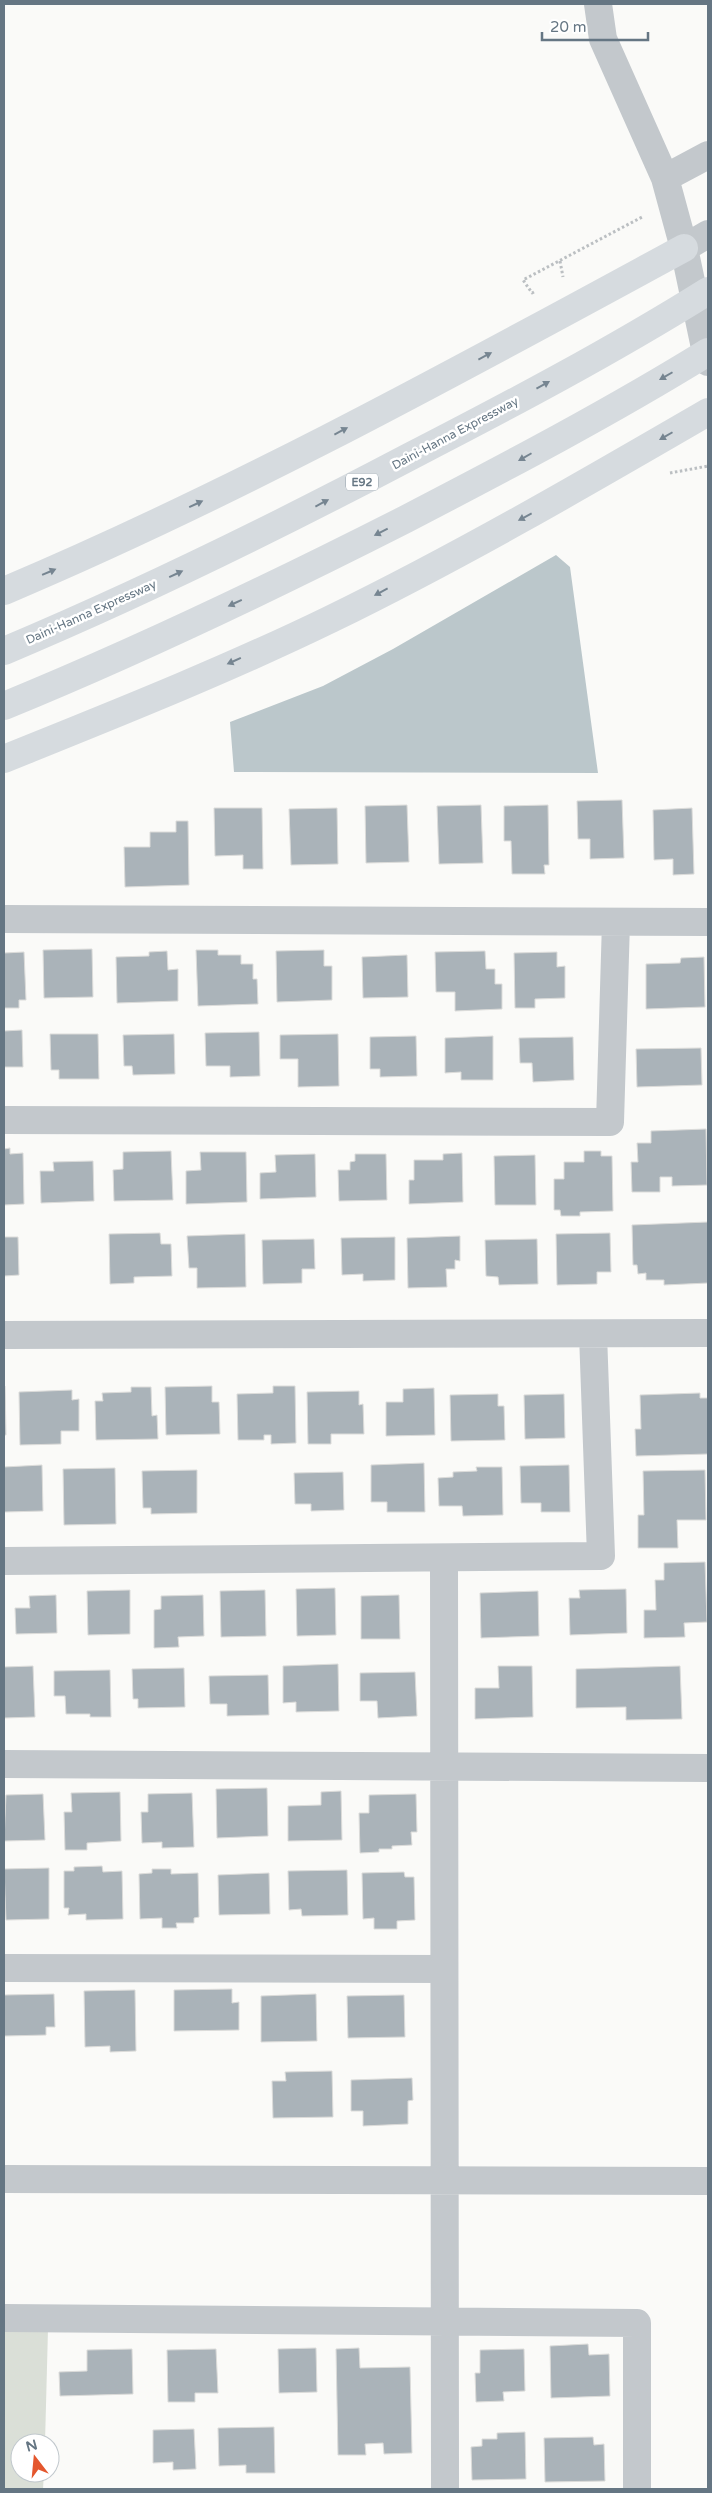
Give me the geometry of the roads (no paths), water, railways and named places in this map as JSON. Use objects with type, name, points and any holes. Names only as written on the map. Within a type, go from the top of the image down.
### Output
[{"type":"highway","points":[[4,591],[72,562],[265,471],[684,248]]},
{"type":"highway","name":"Daini-Hanna Expressway","points":[[4,651],[82,618],[283,523],[481,420],[708,291]]},
{"type":"highway","points":[[4,706],[102,666],[304,571],[505,468],[708,352]]},
{"type":"highway","points":[[4,759],[124,710],[330,619],[533,513],[708,412]]},
{"type":"street","points":[[598,4],[603,39],[665,178],[684,248],[708,362]]},
{"type":"street","points":[[665,178],[708,155]]},
{"type":"street","points":[[684,248],[708,234]]},
{"type":"street","points":[[4,919],[708,922]]},
{"type":"street","points":[[4,1120],[610,1122],[616,922]]},
{"type":"street","points":[[4,1561],[601,1556],[593,1334]]},
{"type":"street","points":[[4,1335],[708,1334]]},
{"type":"street","points":[[444,1558],[445,2489]]},
{"type":"street","points":[[4,1764],[708,1768]]},
{"type":"street","points":[[4,1968],[444,1969]]},
{"type":"street","points":[[4,2179],[708,2181]]},
{"type":"street","points":[[4,2318],[637,2323],[637,2489]]}]
